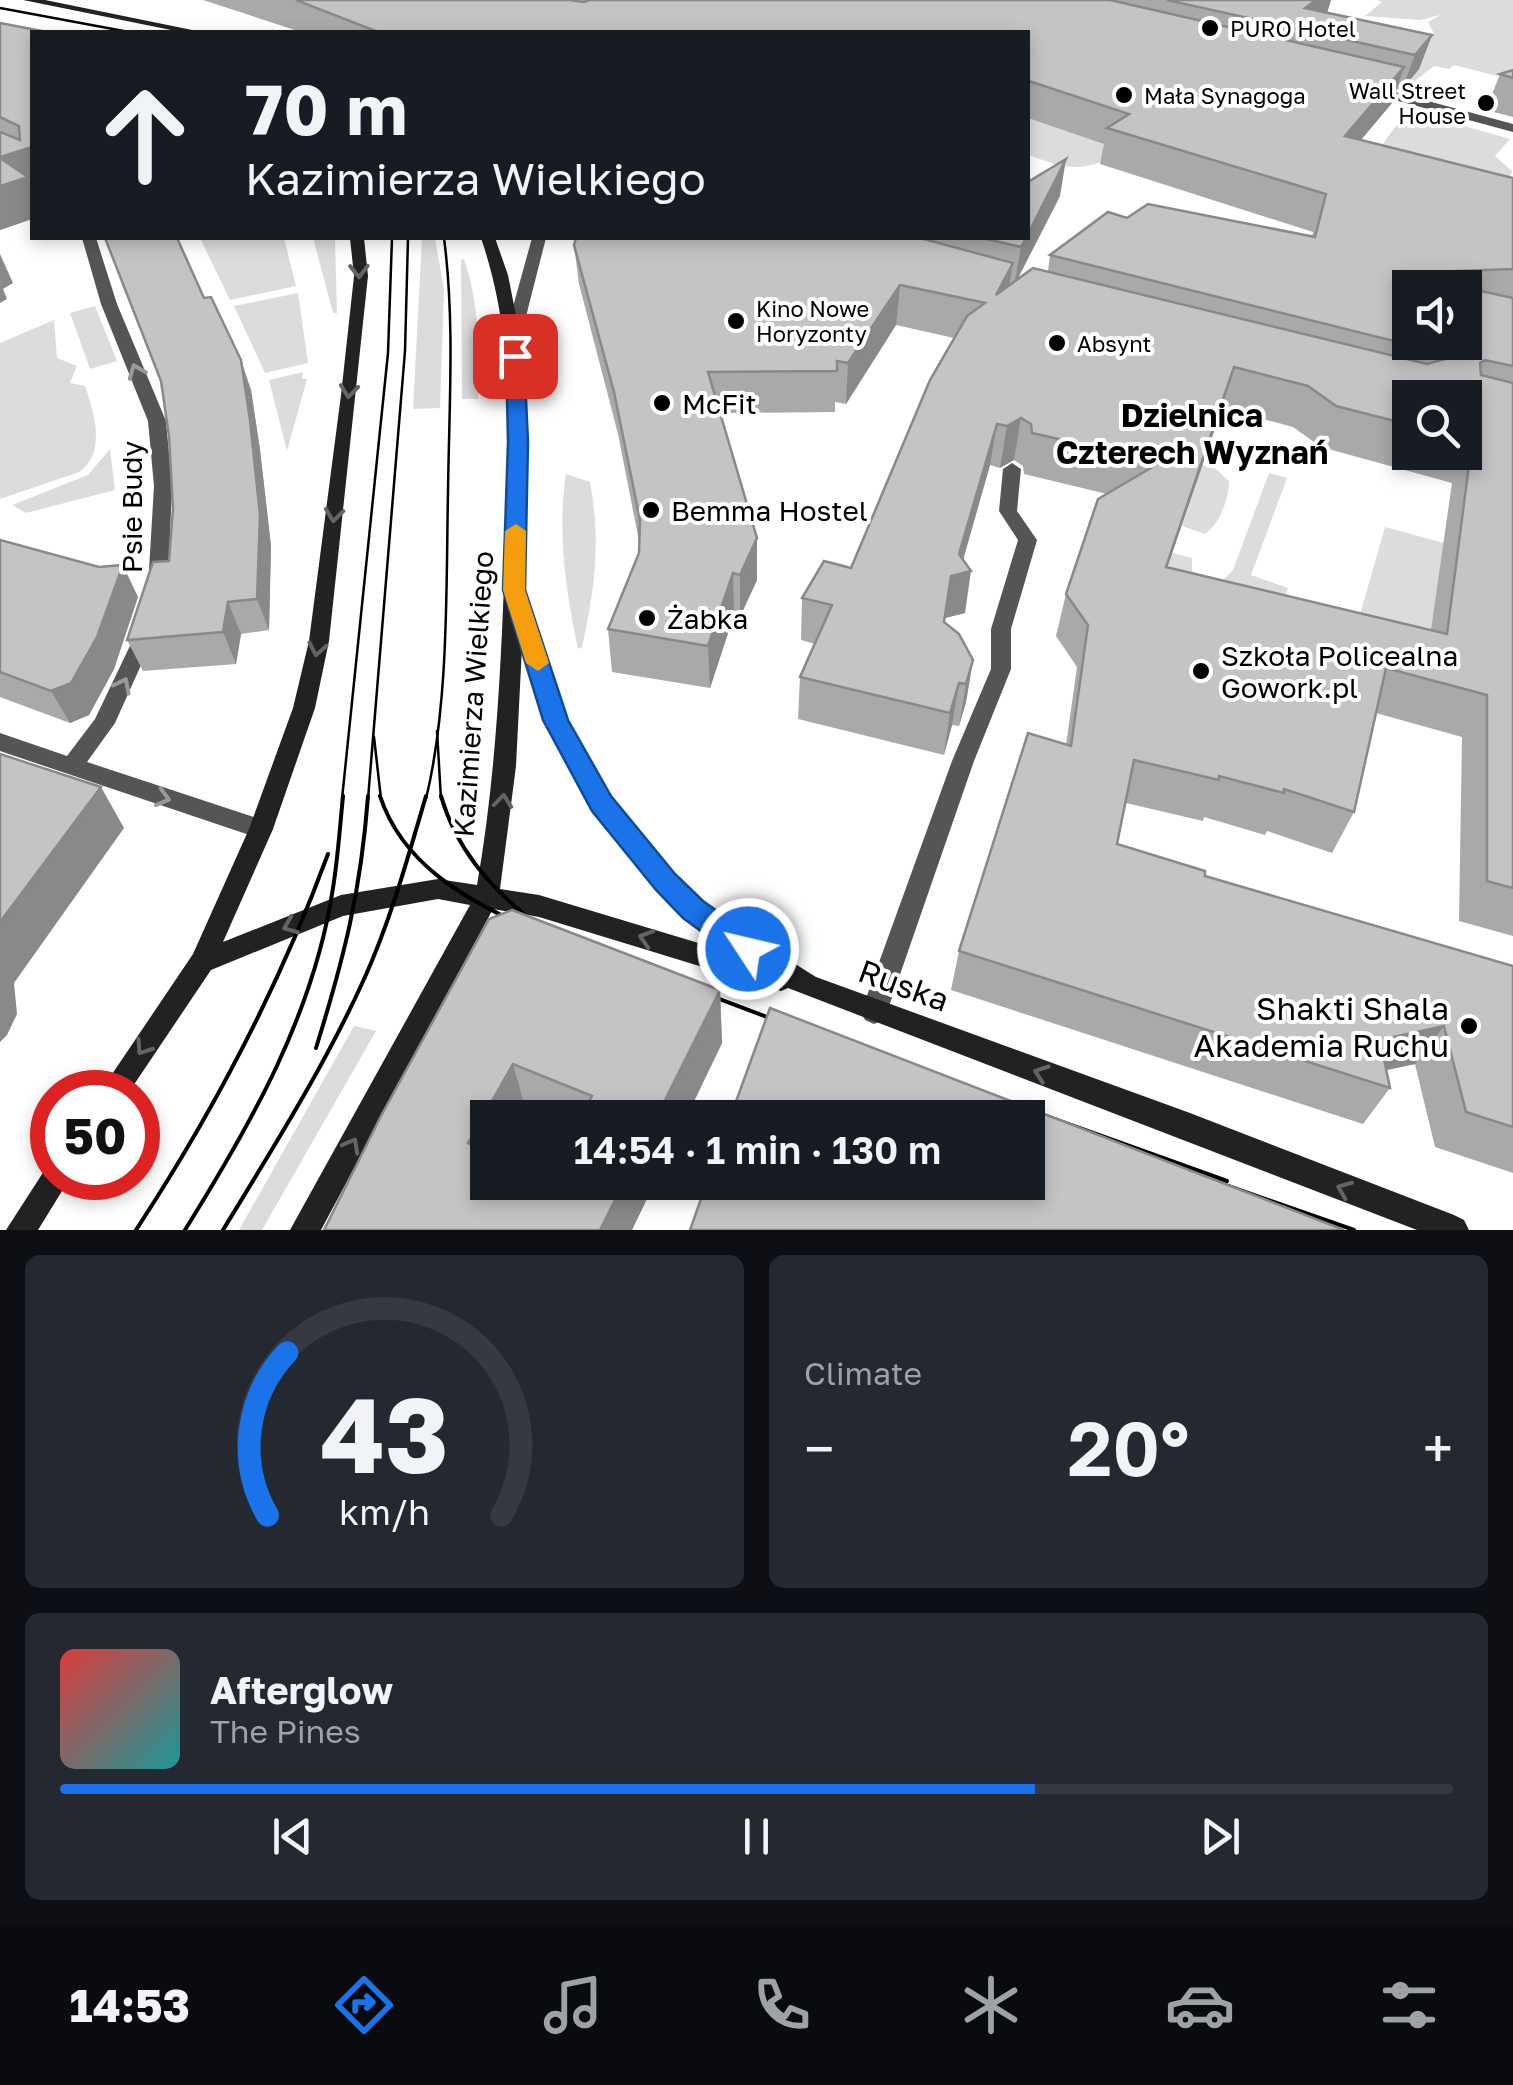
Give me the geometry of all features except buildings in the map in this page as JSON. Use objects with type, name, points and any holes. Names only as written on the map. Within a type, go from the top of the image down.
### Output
[{"type":"main road","points":[[28,0],[186,30]]},
{"type":"main road","points":[[128,1070],[202,962],[261,829],[294,740],[319,641],[353,359],[360,276],[358,240]]},
{"type":"main road","name":"Kazimierza Wielkiego","points":[[305,1230],[486,897],[500,826],[507,758],[518,442],[514,332],[489,240]]},
{"type":"main road","name":"Ruska","points":[[514,590],[556,720],[602,803],[693,910],[806,986],[1190,1127],[1442,1228]]},
{"type":"main road","points":[[202,962],[341,906],[438,889],[539,906],[806,986]]},
{"type":"main road","points":[[21,1230],[41,1200]]},
{"type":"street","points":[[1350,85],[1513,128]]},
{"type":"street","name":"Psie Budy","points":[[71,767],[104,723],[135,661],[152,613],[161,568],[163,504],[157,421],[91,240]]},
{"type":"street","points":[[514,332],[538,240]]},
{"type":"street","points":[[874,1012],[963,760],[1000,669],[1002,630],[1028,540],[1008,511],[1012,469]]},
{"type":"street","points":[[0,742],[261,829]]},
{"type":"shaded area","points":[[1377,0],[1513,0],[1513,80],[1454,65],[1449,69],[1434,66],[1406,88],[1395,86],[1434,34],[1428,22],[1440,15],[1420,20],[1365,16],[1382,2]]},
{"type":"shaded area","points":[[1408,110],[1510,139],[1495,156],[1512,171],[1508,184],[1378,150]]},
{"type":"shaded area","points":[[1030,119],[1123,149],[1087,166],[1030,156]]},
{"type":"shaded area","points":[[201,240],[284,240],[296,286],[230,300]]},
{"type":"shaded area","points":[[314,240],[335,240],[337,313],[333,313]]},
{"type":"shaded area","points":[[422,240],[435,240],[444,289],[440,408],[413,409]]},
{"type":"shaded area","points":[[464,259],[477,328],[478,399],[462,399]]},
{"type":"shaded area","points":[[298,293],[308,363],[265,373],[234,306]]},
{"type":"shaded area","points":[[95,306],[117,361],[90,369],[70,313]]},
{"type":"shaded area","points":[[54,320],[57,358],[77,366],[70,383],[85,386],[92,408],[96,432],[93,455],[79,472],[0,499],[0,343]]},
{"type":"shaded area","points":[[303,372],[302,379],[307,379],[287,451],[269,380]]},
{"type":"shaded area","points":[[1144,448],[1216,469],[1229,481],[1223,510],[1205,534],[1182,526],[1200,471]]},
{"type":"shaded area","points":[[110,449],[115,490],[26,513],[12,505],[88,475]]},
{"type":"shaded area","points":[[1269,473],[1287,478],[1251,575],[1288,588],[1284,600],[1357,625],[1385,527],[1444,543],[1425,676],[1161,587],[1172,553],[1192,558],[1192,571],[1206,580],[1223,580],[1233,570]]},
{"type":"shaded area","points":[[566,474],[590,482],[595,525],[593,584],[582,647],[578,649],[564,562]]},
{"type":"shaded area","points":[[354,1026],[376,1031],[262,1230],[239,1230]]},
{"type":"tram line","points":[[0,8],[118,30]]},
{"type":"tram line","points":[[342,799],[388,353],[392,240]]},
{"type":"tram line","points":[[368,799],[405,351],[408,240]]},
{"type":"tram line","points":[[437,735],[446,607],[450,333],[444,240]]},
{"type":"tram line","points":[[437,731],[437,735]]},
{"type":"tram line","points":[[426,799],[437,735]]},
{"type":"tram line","points":[[437,735],[441,799]]},
{"type":"tram line","points":[[374,737],[381,798]]},
{"type":"tram line","points":[[185,1230],[256,1108],[295,1024],[324,935],[343,796]]},
{"type":"tram line","points":[[316,1048],[350,924],[368,796]]},
{"type":"tram line","points":[[410,849],[426,796]]},
{"type":"tram line","points":[[441,796],[455,832],[475,864],[530,919]]},
{"type":"tram line","points":[[381,798],[410,849]]},
{"type":"tram line","points":[[223,1230],[280,1137],[350,1009],[391,910],[410,849]]},
{"type":"tram line","points":[[410,849],[457,890],[524,926]]},
{"type":"tram line","points":[[136,1230],[243,1047],[328,854]]},
{"type":"tram line","points":[[693,989],[791,1026]]},
{"type":"tram line","points":[[1045,1116],[1227,1181]]},
{"type":"tram line","points":[[1214,1181],[1354,1230]]},
{"type":"slow traffic","points":[[516,531],[514,590],[538,663]]},
{"type":"place","name":"PURO Hotel","points":[[1210,28]]},
{"type":"place","name":"Mała Synagoga","points":[[1124,95]]},
{"type":"place","name":"Wall Street House","points":[[1486,103]]},
{"type":"place","name":"Kino Nowe Horyzonty","points":[[736,321]]},
{"type":"place","name":"Absynt","points":[[1057,343]]},
{"type":"place","name":"McFit","points":[[662,403]]},
{"type":"place","name":"Bemma Hostel","points":[[651,510]]},
{"type":"place","name":"Żabka","points":[[647,618]]},
{"type":"place","name":"Szkoła Policealna Gowork.pl","points":[[1201,671]]},
{"type":"place","name":"Shakti Shala Akademia Ruchu","points":[[1469,1026]]},
{"type":"district","name":"Dzielnica Czterech Wyznań","points":[[1192,434]]},
{"type":"route","points":[[515,356],[518,442],[514,590],[556,720],[602,803],[666,882],[693,910],[748,949]]}]
